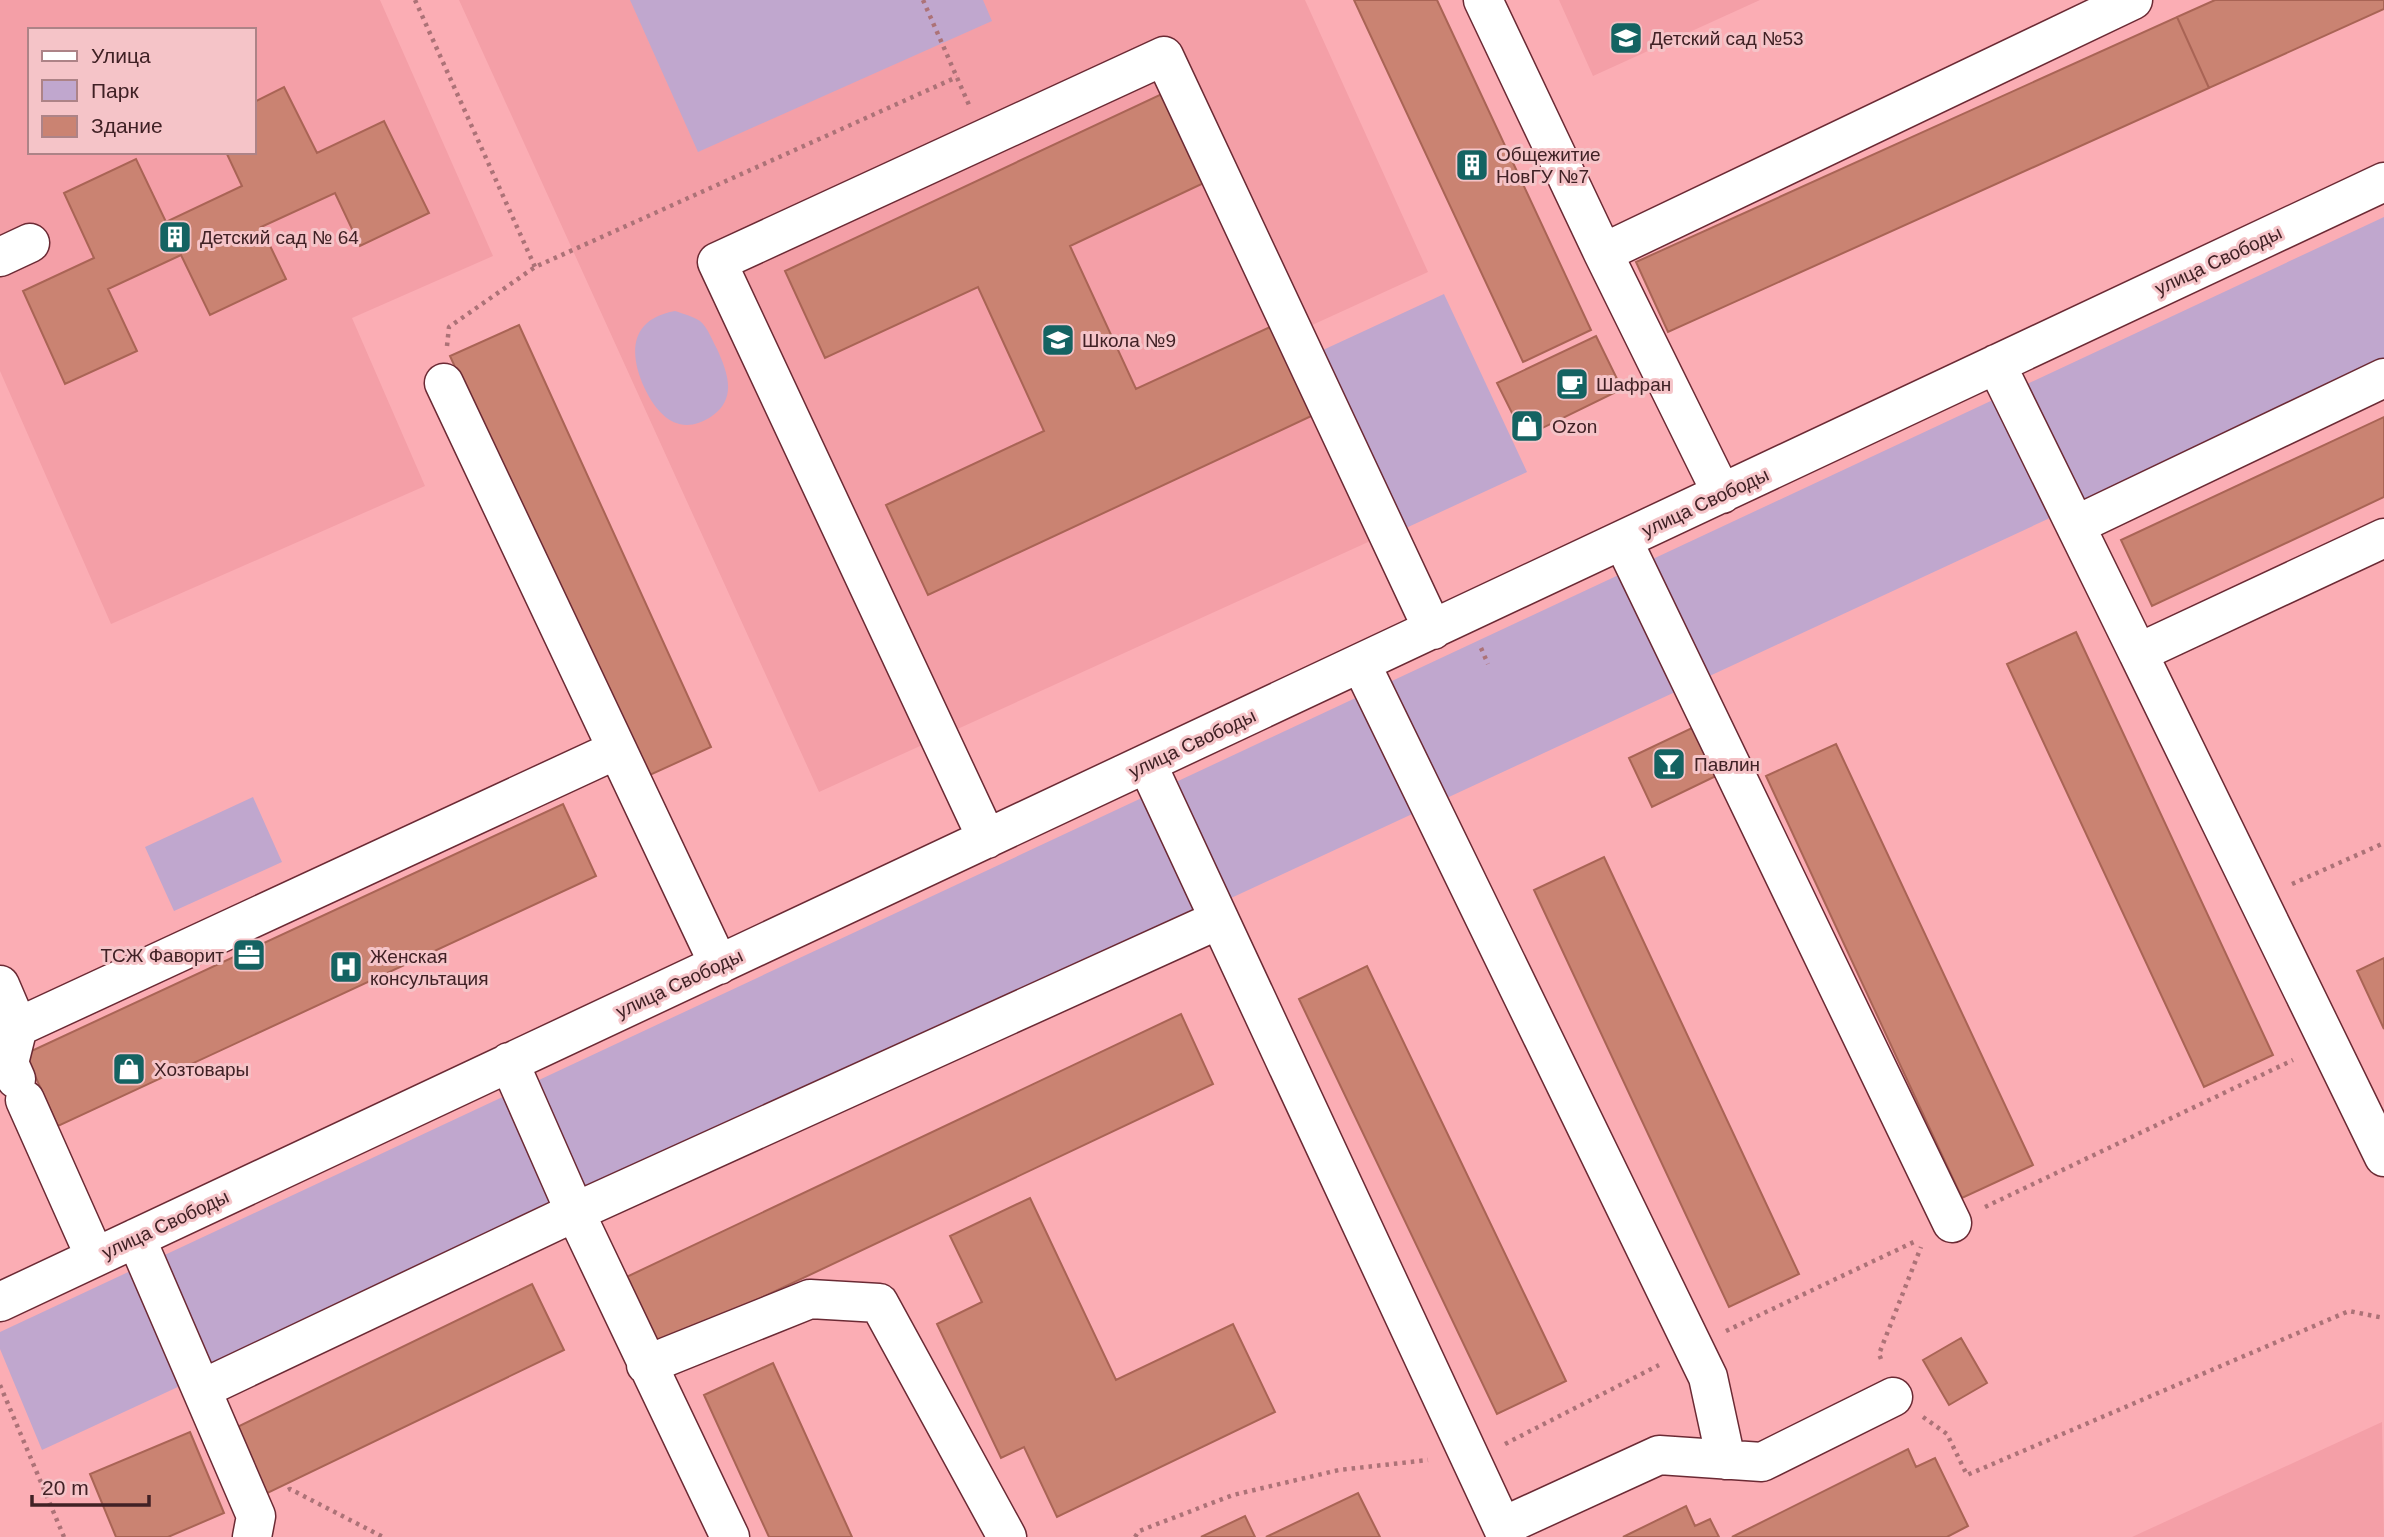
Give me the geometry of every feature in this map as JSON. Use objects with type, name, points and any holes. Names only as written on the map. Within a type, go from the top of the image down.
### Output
[{"type":"street","points":[[1483,0],[1603,253],[1722,494]]},
{"type":"street","points":[[1603,253],[2133,0]]},
{"type":"street","points":[[987,839],[718,262],[1164,56],[1433,630]]},
{"type":"street","name":"улица Свободы","points":[[0,1302],[2384,182]]},
{"type":"street","points":[[1996,364],[2384,1157]]},
{"type":"street","points":[[2076,525],[2384,378]]},
{"type":"street","points":[[444,383],[719,965]]},
{"type":"street","points":[[2138,653],[2384,538]]},
{"type":"street","points":[[1623,541],[1952,1223]]},
{"type":"street","points":[[1360,664],[1708,1377],[1726,1460]]},
{"type":"street","points":[[18,1027],[616,750]]},
{"type":"street","points":[[1147,764],[1505,1531],[1659,1455],[1762,1462],[1893,1397]]},
{"type":"street","points":[[202,1389],[575,1212],[1218,920]]},
{"type":"street","points":[[0,985],[18,1027],[9,1063],[95,1257]]},
{"type":"street","points":[[509,1062],[646,1365],[730,1537]]},
{"type":"street","points":[[136,1238],[202,1389],[252,1521]]},
{"type":"street","points":[[646,1365],[810,1298],[880,1303],[1007,1537]]},
{"type":"path","points":[[415,0],[535,267]]},
{"type":"path","points":[[923,0],[985,139]]},
{"type":"path","points":[[444,383],[449,327],[535,267],[957,77]]},
{"type":"path","points":[[2259,899],[2384,843]]},
{"type":"path","points":[[1952,1223],[2329,1043]]},
{"type":"path","points":[[1717,1335],[1925,1236],[1879,1354],[1893,1397],[1947,1434],[1967,1475],[2349,1311],[2384,1318]]},
{"type":"path","points":[[1504,1445],[1670,1360]]},
{"type":"path","points":[[0,1385],[64,1537]]},
{"type":"path","points":[[1135,1537],[1139,1531],[1233,1495],[1339,1470],[1440,1458]]},
{"type":"path","points":[[252,1521],[290,1489],[383,1537]]},
{"type":"shaded area","points":[[0,0],[380,0],[493,256],[352,318],[425,486],[111,624],[0,371]]},
{"type":"shaded area","points":[[459,0],[1305,0],[1428,272],[1310,326],[1401,527],[819,792]]},
{"type":"shaded area","name":"Детский сад №53","points":[[1559,0],[1760,0],[1593,76]]},
{"type":"shaded area","points":[[2382,1422],[2384,1537],[2132,1537]]},
{"type":"green space","points":[[630,0],[983,0],[992,21],[698,152]]},
{"type":"green space","points":[[2384,217],[2384,363],[42,1450],[0,1349],[0,1332]]},
{"type":"green space","points":[[1444,294],[1527,472],[1406,528],[1323,350]]},
{"type":"green space","points":[[675,311],[697,319],[705,327],[727,375],[728,393],[720,409],[701,422],[690,425],[672,421],[657,408],[645,389],[636,363],[635,351],[641,330],[660,315]]},
{"type":"green space","points":[[253,797],[282,862],[174,911],[145,847]]},
{"type":"building","name":"Общежитие НовГУ №7","points":[[1354,0],[1437,0],[1591,330],[1523,362]]},
{"type":"building","points":[[2215,0],[2384,0],[2384,9],[2209,88],[2177,17]]},
{"type":"building","points":[[2177,17],[2209,88],[1668,332],[1636,262]]},
{"type":"building","name":"Детский сад № 64","points":[[284,87],[317,153],[384,121],[429,213],[360,246],[335,193],[261,227],[286,279],[210,315],[181,255],[108,289],[137,351],[65,384],[23,291],[94,258],[64,193],[136,159],[166,222],[242,186],[227,154],[256,154],[256,101]]},
{"type":"building","name":"Школа №9","points":[[1166,92],[1208,181],[1070,246],[1136,389],[1281,322],[1322,411],[928,595],[886,505],[1044,431],[978,287],[825,358],[785,271]]},
{"type":"building","points":[[519,325],[711,747],[641,779],[450,356]]},
{"type":"building","points":[[1596,336],[1622,389],[1524,437],[1497,383]]},
{"type":"building","points":[[2384,417],[2384,497],[2152,606],[2121,540]]},
{"type":"building","points":[[2076,632],[2273,1055],[2204,1087],[2007,664]]},
{"type":"building","points":[[1694,727],[1718,775],[1652,807],[1629,758]]},
{"type":"building","points":[[1836,744],[2033,1165],[1962,1198],[1766,776]]},
{"type":"building","points":[[563,804],[596,876],[58,1126],[25,1054]]},
{"type":"building","points":[[1604,857],[1799,1274],[1729,1307],[1534,890]]},
{"type":"building","points":[[2384,958],[2384,1029],[2357,971]]},
{"type":"building","points":[[1367,966],[1566,1381],[1497,1414],[1299,999]]},
{"type":"building","points":[[1181,1014],[1213,1084],[651,1350],[618,1281]]},
{"type":"building","points":[[1030,1198],[1116,1380],[1233,1324],[1275,1412],[1057,1517],[1024,1447],[1001,1458],[937,1324],[982,1302],[950,1236]]},
{"type":"building","points":[[532,1284],[564,1350],[255,1499],[223,1434]]},
{"type":"building","points":[[1961,1338],[1987,1383],[1949,1405],[1923,1360]]},
{"type":"building","points":[[773,1363],[852,1537],[769,1537],[704,1395]]},
{"type":"building","points":[[190,1432],[224,1513],[168,1537],[116,1537],[90,1474]]},
{"type":"building","points":[[1908,1449],[1916,1467],[1935,1458],[1968,1526],[1947,1537],[1732,1537]]},
{"type":"building","points":[[1358,1493],[1380,1537],[1266,1537]]},
{"type":"building","points":[[1686,1506],[1695,1526],[1710,1519],[1719,1537],[1623,1537]]},
{"type":"building","points":[[1245,1516],[1255,1537],[1201,1537]]},
{"type":"place","name":"Детский сад №53","points":[[1626,38]]},
{"type":"place","name":"Общежитие НовГУ №7","points":[[1472,165]]},
{"type":"place","name":"Детский сад № 64","points":[[175,237]]},
{"type":"place","name":"Школа №9","points":[[1058,340]]},
{"type":"place","name":"Шафран","points":[[1572,384]]},
{"type":"place","name":"Ozon","points":[[1527,426]]},
{"type":"place","name":"Павлин","points":[[1669,764]]},
{"type":"place","name":"ТСЖ Фаворит","points":[[249,955]]},
{"type":"place","name":"Женская консультация","points":[[346,967]]},
{"type":"place","name":"Хозтовары","points":[[129,1069]]}]
